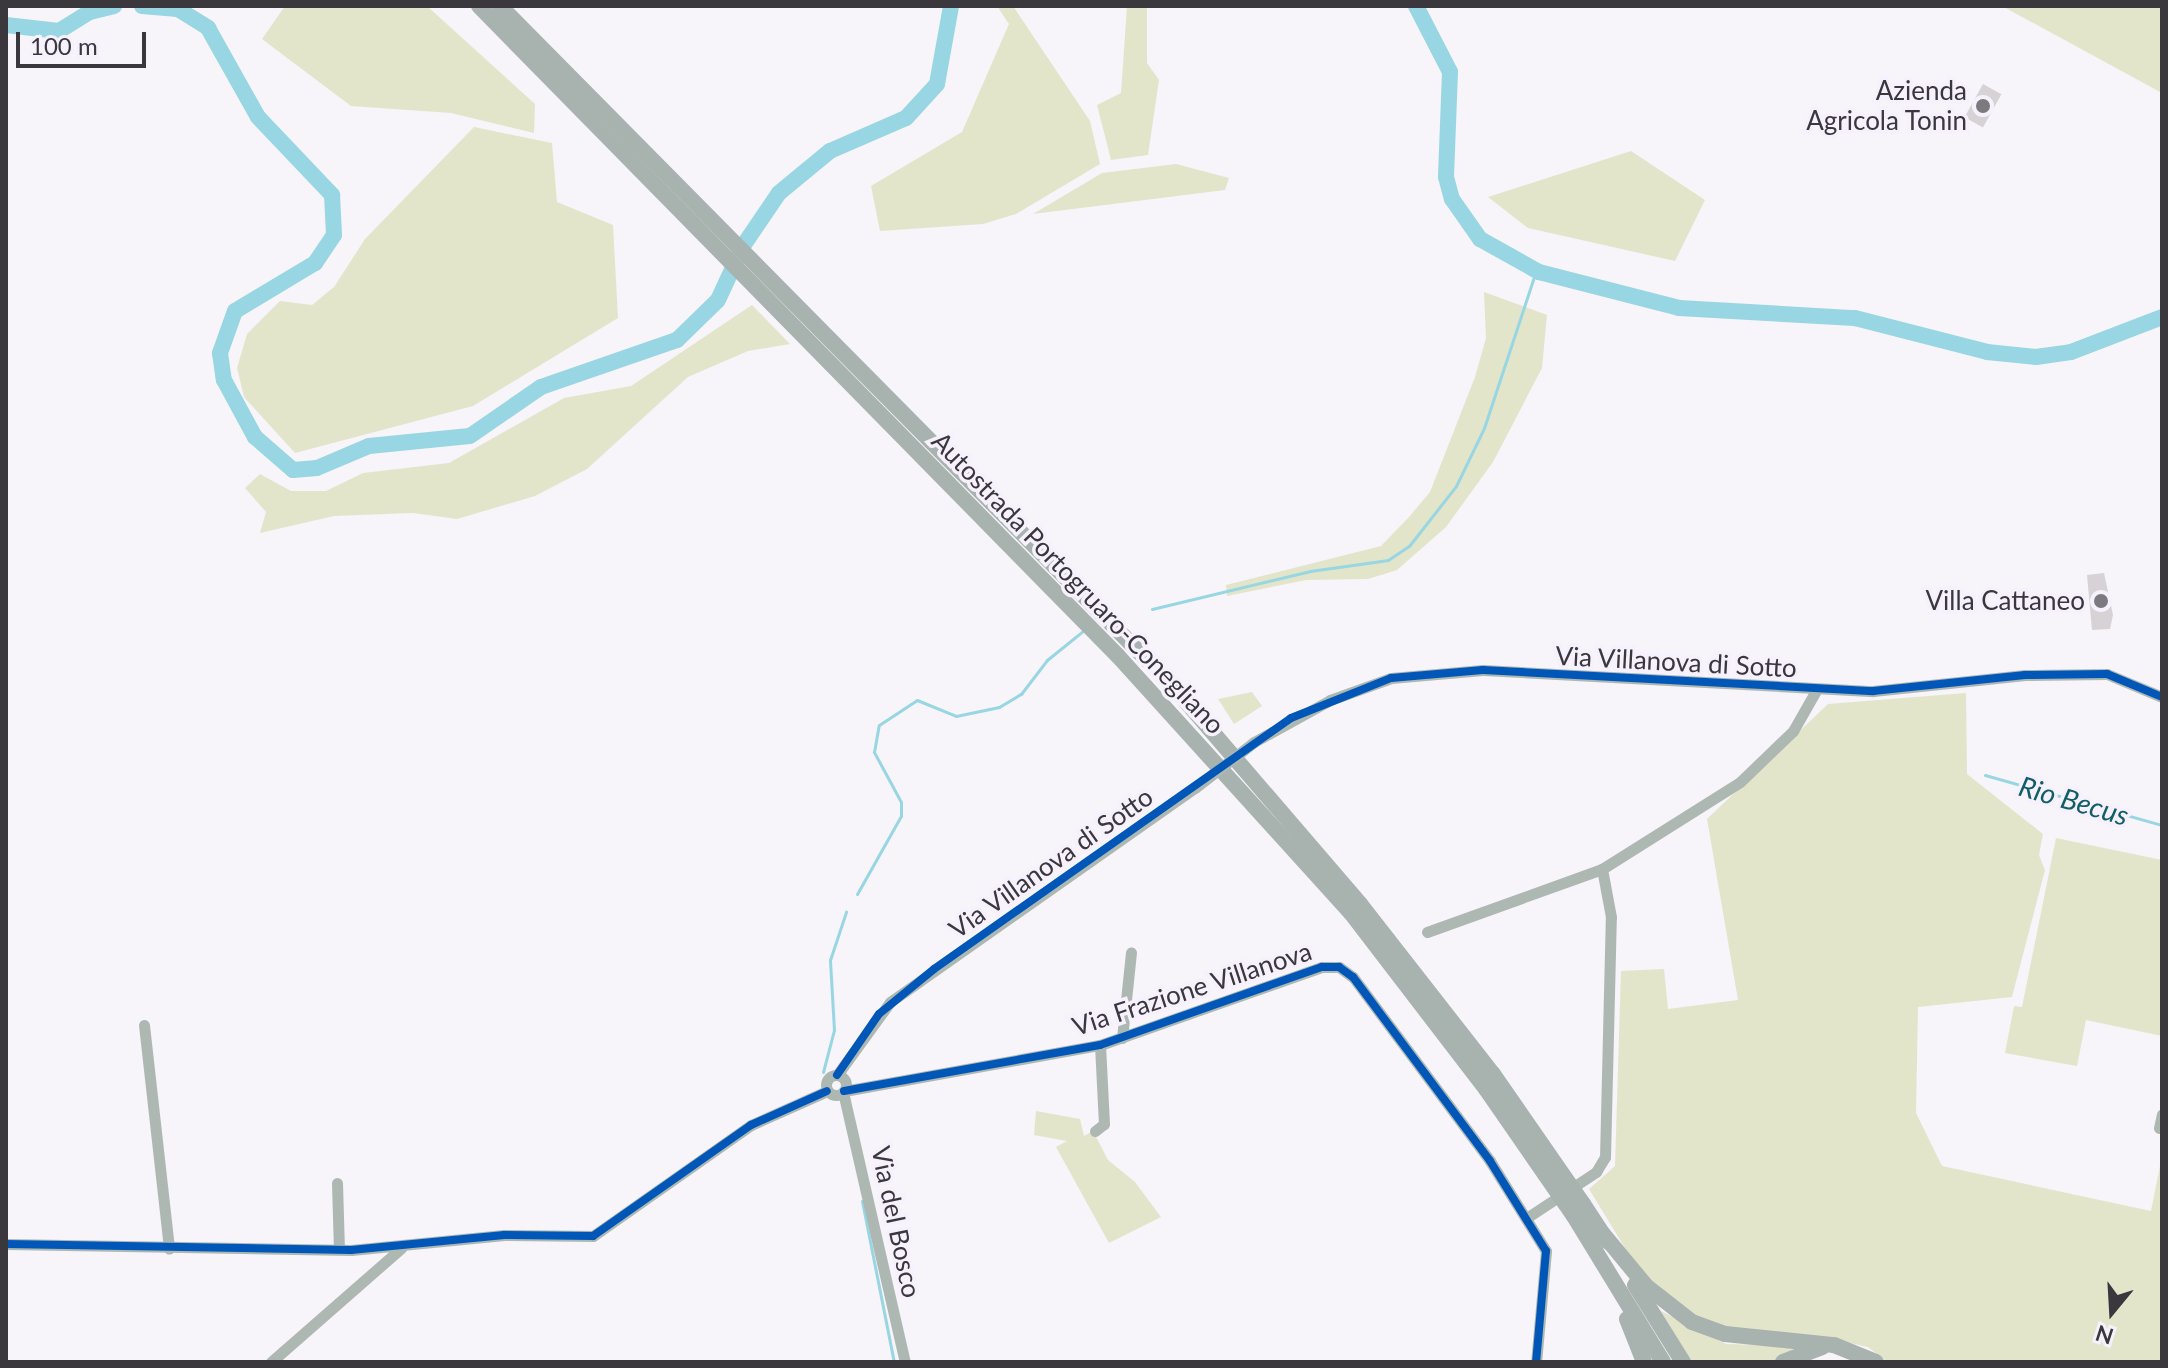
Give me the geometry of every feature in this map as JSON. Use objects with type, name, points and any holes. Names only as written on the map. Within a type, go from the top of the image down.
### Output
[{"type":"highway","name":"Autostrada Portogruaro-Conegliano","points":[[479,6],[541,59],[840,358],[1123,649],[1250,772],[1489,1082],[1683,1362]]},
{"type":"highway","name":"Autostrada Portogruaro-Conegliano","points":[[500,6],[541,59]]},
{"type":"highway","name":"Autostrada Portogruaro-Conegliano","points":[[1598,1241],[1663,1362]]},
{"type":"highway","points":[[1598,1241],[1646,1286],[1692,1322],[1725,1334],[1834,1345],[1876,1362]]},
{"type":"highway","points":[[1598,1241],[1644,1362]]},
{"type":"highway","points":[[1783,1362],[1834,1345]]},
{"type":"street","name":"Via Villanova di Sotto","points":[[827,1091],[828,1078],[837,1075],[890,1002],[1195,788],[1254,742],[1330,700],[1391,678],[1483,670],[1817,689],[2107,674],[2162,697]]},
{"type":"street","name":"Via Villanova di Sotto","points":[[1427,932],[1602,869],[1740,782],[1793,731],[1817,689]]},
{"type":"street","points":[[1536,1362],[1546,1251],[1528,1217],[1596,1172],[1605,1157],[1611,917],[1602,869]]},
{"type":"street","points":[[1122,1038],[1131,952]]},
{"type":"street","name":"Via Frazione Villanova","points":[[827,1091],[844,1092],[1100,1045],[1322,967],[1339,967],[1353,977],[1528,1217]]},
{"type":"street","points":[[144,1025],[169,1249]]},
{"type":"street","points":[[1095,1131],[1104,1124],[1100,1045]]},
{"type":"street","name":"Via del Bosco","points":[[837,1075],[844,1092],[905,1362]]},
{"type":"street","points":[[6,1244],[169,1249],[339,1249],[401,1248],[504,1235],[593,1236],[751,1125],[827,1091]]},
{"type":"street","points":[[2159,1128],[2162,1114]]},
{"type":"street","points":[[337,1183],[339,1249]]},
{"type":"street","points":[[271,1362],[401,1248]]},
{"type":"green space","points":[[285,6],[427,6],[535,104],[534,133],[451,113],[351,106],[262,39]]},
{"type":"green space","points":[[997,6],[1013,6],[1090,121],[1100,164],[1016,214],[983,224],[880,231],[871,186],[962,132],[1009,24]]},
{"type":"green space","points":[[1127,6],[1147,6],[1147,63],[1159,80],[1148,155],[1111,160],[1097,105],[1121,93]]},
{"type":"green space","points":[[2002,6],[2162,6],[2162,93]]},
{"type":"green space","points":[[474,127],[552,143],[557,202],[613,225],[618,318],[473,406],[295,453],[244,397],[237,368],[247,334],[280,301],[312,305],[334,287],[365,239]]},
{"type":"green space","points":[[1631,151],[1705,200],[1675,261],[1528,228],[1488,197]]},
{"type":"green space","points":[[1176,164],[1229,178],[1225,190],[1033,214],[1102,173]]},
{"type":"green space","points":[[1484,292],[1547,315],[1542,368],[1493,462],[1446,527],[1397,570],[1368,579],[1306,580],[1227,596],[1226,585],[1381,546],[1409,517],[1430,492],[1475,377],[1486,338]]},
{"type":"green space","points":[[752,305],[790,344],[748,351],[688,377],[587,469],[535,496],[457,519],[413,513],[334,516],[260,533],[266,512],[245,488],[260,474],[291,491],[326,491],[363,473],[449,463],[564,398],[631,386]]},
{"type":"green space","points":[[1252,692],[1262,706],[1234,724],[1218,699]]},
{"type":"green space","points":[[1966,693],[1967,774],[2043,834],[2039,855],[2045,870],[2012,997],[1918,1007],[1916,1113],[1942,1166],[2151,1211],[2162,1156],[2162,1362],[1887,1362],[1868,1347],[1826,1338],[1733,1331],[1696,1321],[1639,1271],[1589,1189],[1615,1166],[1621,971],[1664,969],[1668,1009],[1738,1000],[1707,819],[1828,704]]},
{"type":"green space","points":[[2056,838],[2162,860],[2162,1036],[2086,1020],[2077,1066],[2005,1053],[2014,1006],[2022,1007]]},
{"type":"green space","points":[[1036,1111],[1080,1119],[1084,1136],[1093,1131],[1108,1160],[1135,1182],[1161,1217],[1109,1243],[1056,1147],[1067,1141],[1034,1135]]},
{"type":"green space","points":[[1661,1311],[1726,1344],[1798,1346],[1773,1362],[1690,1362]]},
{"type":"building","name":"Azienda Agricola Tonin","points":[[1983,84],[2001,94],[1983,127],[1965,117]]},
{"type":"building","name":"Villa Cattaneo","points":[[2104,573],[2113,615],[2110,629],[2092,630],[2087,575]]},
{"type":"waterway","points":[[6,25],[59,31],[90,12],[114,6]]},
{"type":"waterway","points":[[142,6],[178,9],[208,28],[258,117],[332,195],[334,235],[315,263],[235,311],[220,353],[224,380],[255,437],[293,470],[317,468],[369,446],[470,436],[541,387],[677,340],[718,300],[743,246],[779,193],[830,151],[906,118],[937,84],[951,6]]},
{"type":"waterway","points":[[1416,6],[1450,72],[1446,177],[1452,199],[1480,239],[1539,272],[1679,308],[1855,318],[1987,352],[2036,357],[2071,352],[2162,317]]},
{"type":"waterway","points":[[1152,609],[1310,571],[1388,560],[1409,546],[1456,486],[1484,428],[1536,271]]},
{"type":"waterway","points":[[857,894],[901,816],[901,802],[874,752],[879,725],[917,700],[956,716],[999,707],[1021,694],[1047,660],[1084,630]]},
{"type":"waterway","name":"Rio Becus","points":[[1985,775],[2162,825]]},
{"type":"waterway","points":[[823,1072],[834,1030],[830,960],[846,912]]},
{"type":"waterway","points":[[862,1201],[894,1362]]},
{"type":"cycle path","points":[[837,1075],[879,1014],[934,969],[1291,718],[1391,678],[1483,670],[1873,691],[2025,675],[2107,674],[2162,697]]},
{"type":"cycle path","points":[[844,1091],[1100,1045],[1322,967],[1339,967],[1353,977],[1490,1161],[1546,1251],[1536,1362]]},
{"type":"cycle path","points":[[6,1244],[351,1250],[504,1235],[593,1236],[751,1125],[827,1091]]},
{"type":"place","name":"Azienda Agricola Tonin","points":[[1983,106]]},
{"type":"place","name":"Villa Cattaneo","points":[[2101,601]]}]
